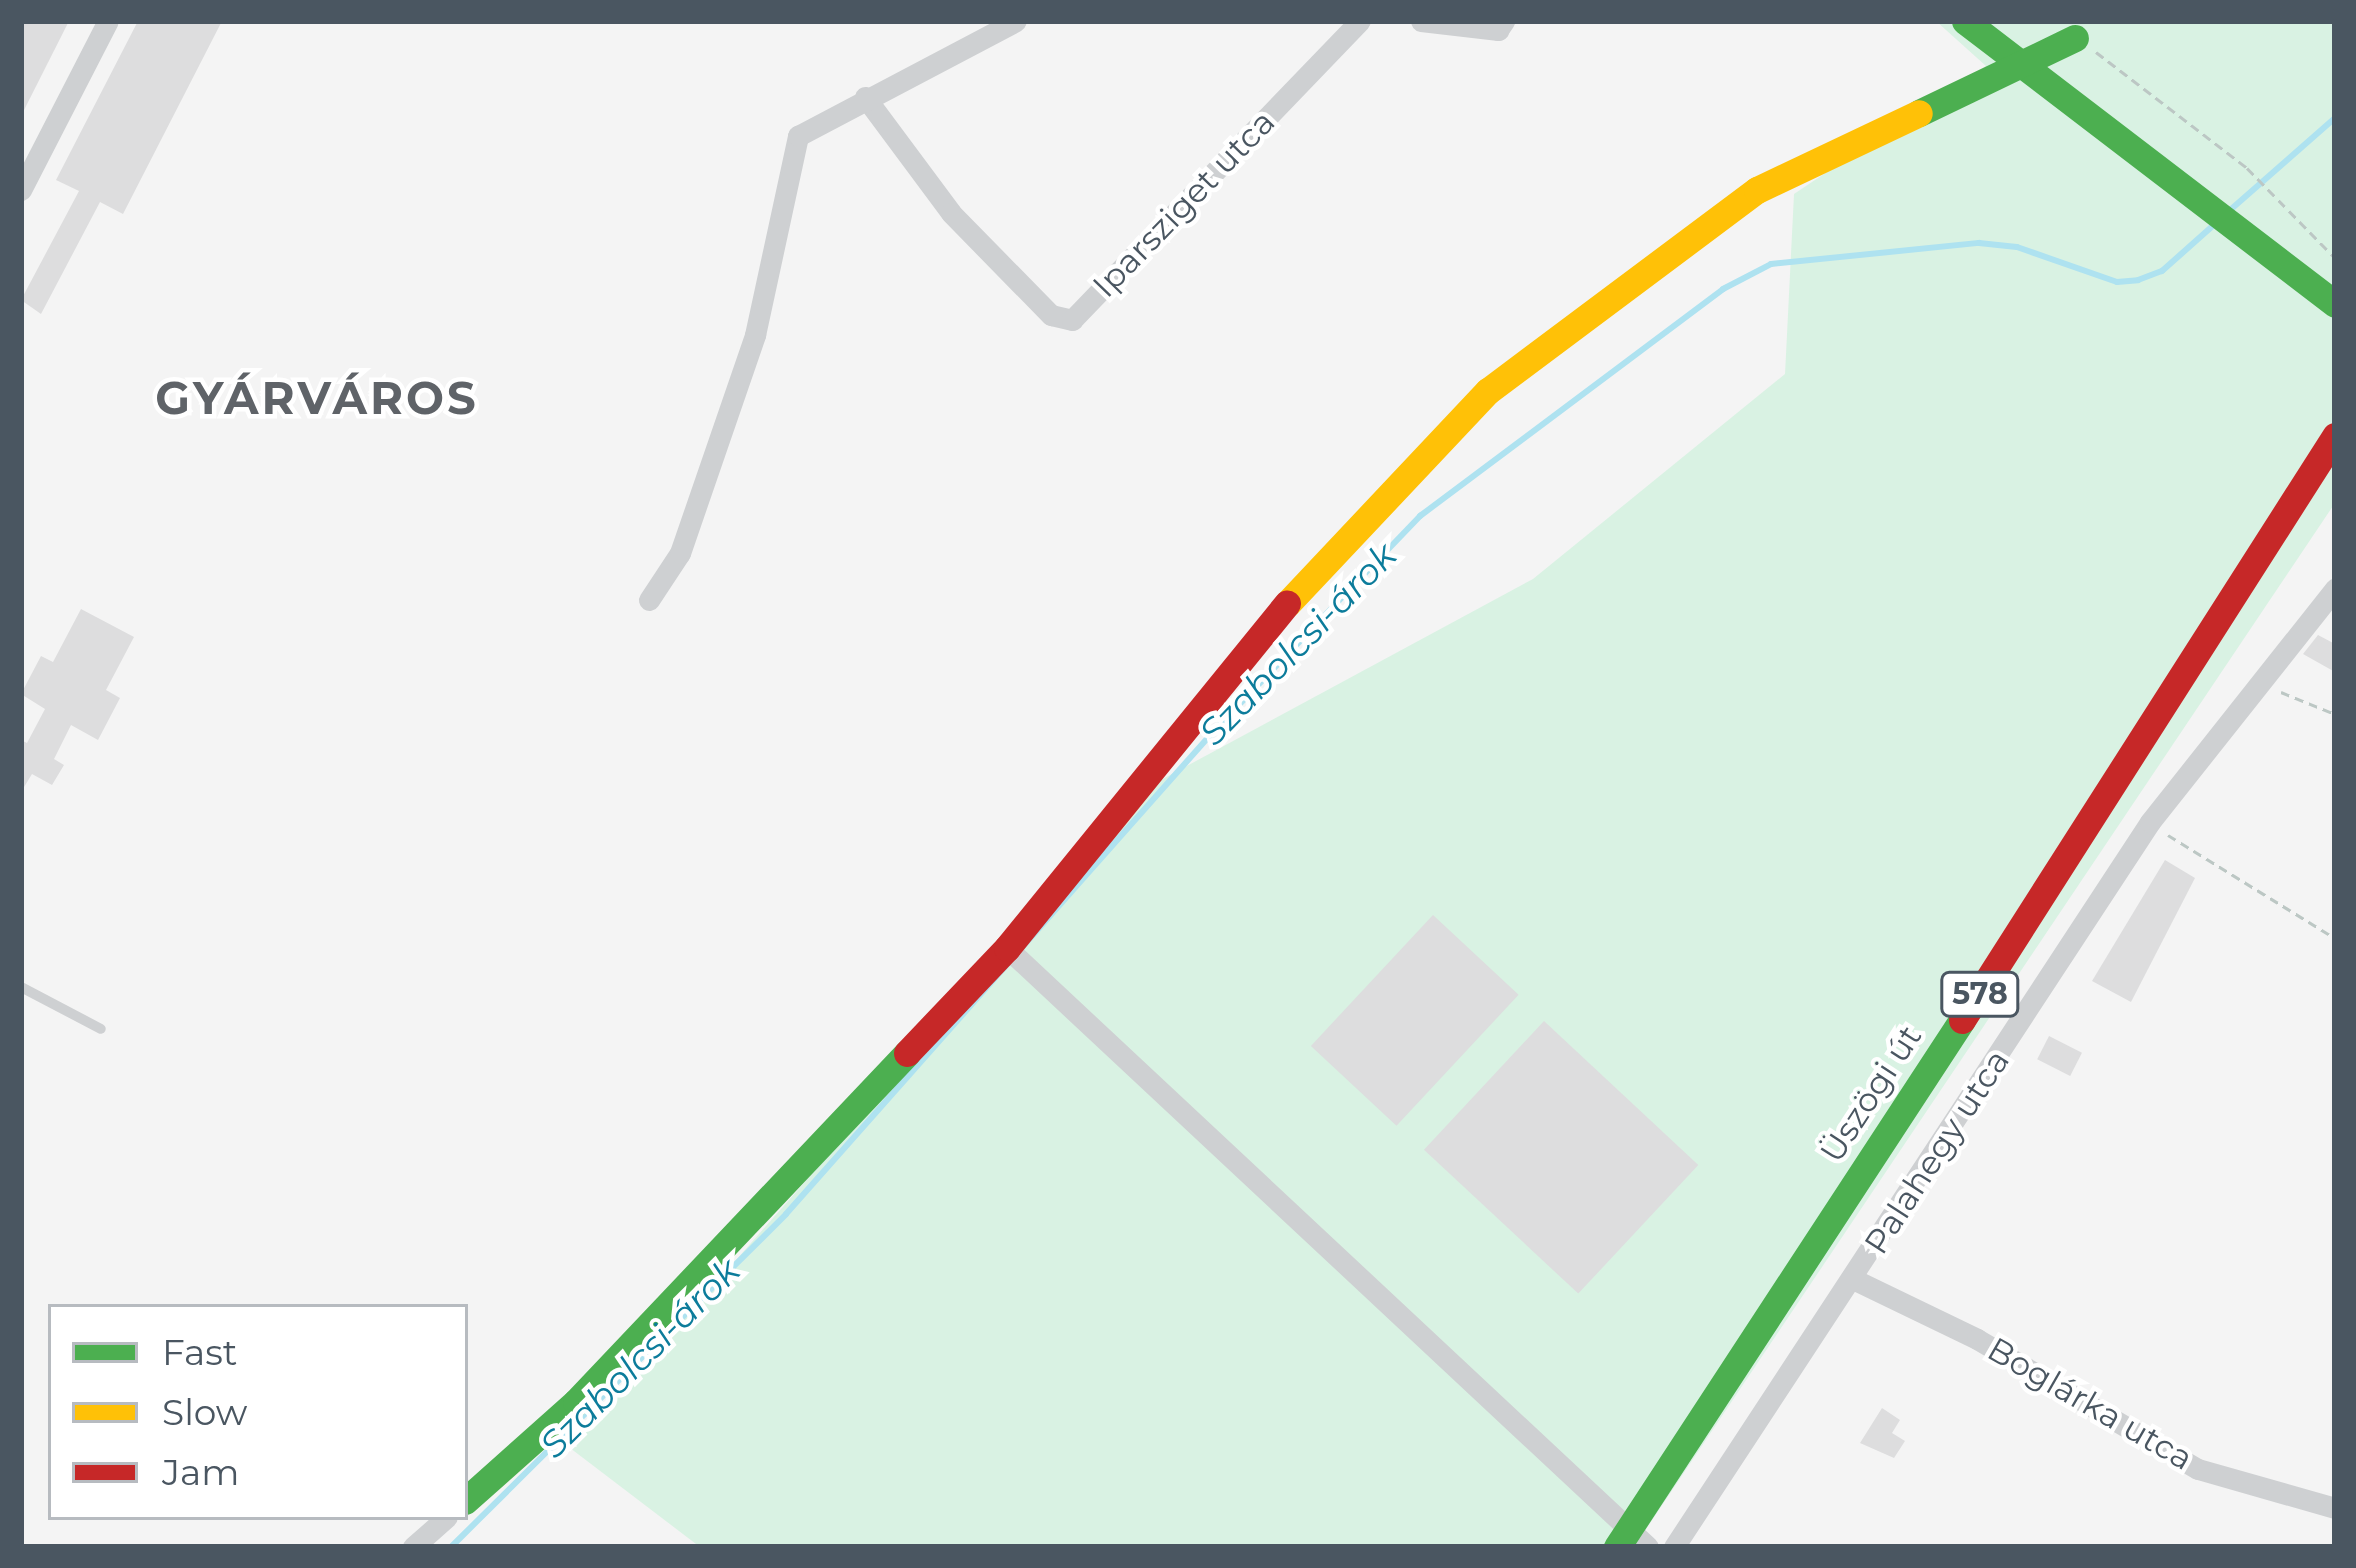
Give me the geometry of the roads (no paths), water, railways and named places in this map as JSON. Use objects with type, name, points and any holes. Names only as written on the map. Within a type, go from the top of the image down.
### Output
[{"type":"street","points":[[21,190],[108,21]]},
{"type":"street","points":[[649,600],[680,553],[755,335],[798,136],[1016,21]]},
{"type":"street","name":"Iparsziget utca","points":[[865,97],[950,212],[1051,315],[1072,320],[1360,21]]},
{"type":"street","points":[[1421,21],[1498,30],[1504,21]]},
{"type":"street","points":[[1965,21],[2335,304]]},
{"type":"street","points":[[468,1498],[576,1402],[1015,956],[1267,626],[1488,391],[1757,190],[2075,38]]},
{"type":"street","name":"Üszögi út","points":[[1631,1541],[2335,436]]},
{"type":"street","name":"Palahegy utca","points":[[1673,1547],[2150,822],[2335,589]]},
{"type":"street","points":[[1015,956],[1631,1541]]},
{"type":"street","name":"Boglárka utca","points":[[1853,1279],[1977,1339],[2198,1468],[2335,1508]]},
{"type":"street","points":[[413,1547],[444,1520]]},
{"type":"lane","points":[[21,987],[101,1029]]},
{"type":"waterway","name":"Szabolcsi-árok","points":[[2229,211],[2335,118]]},
{"type":"waterway","name":"Szabolcsi-árok","points":[[451,1547],[786,1214],[1212,733],[1420,516],[1723,289],[1771,264],[1979,243],[2017,247],[2117,282],[2162,271],[2215,224]]},
{"type":"district","name":"GYÁRVÁROS","points":[[317,398]]}]
